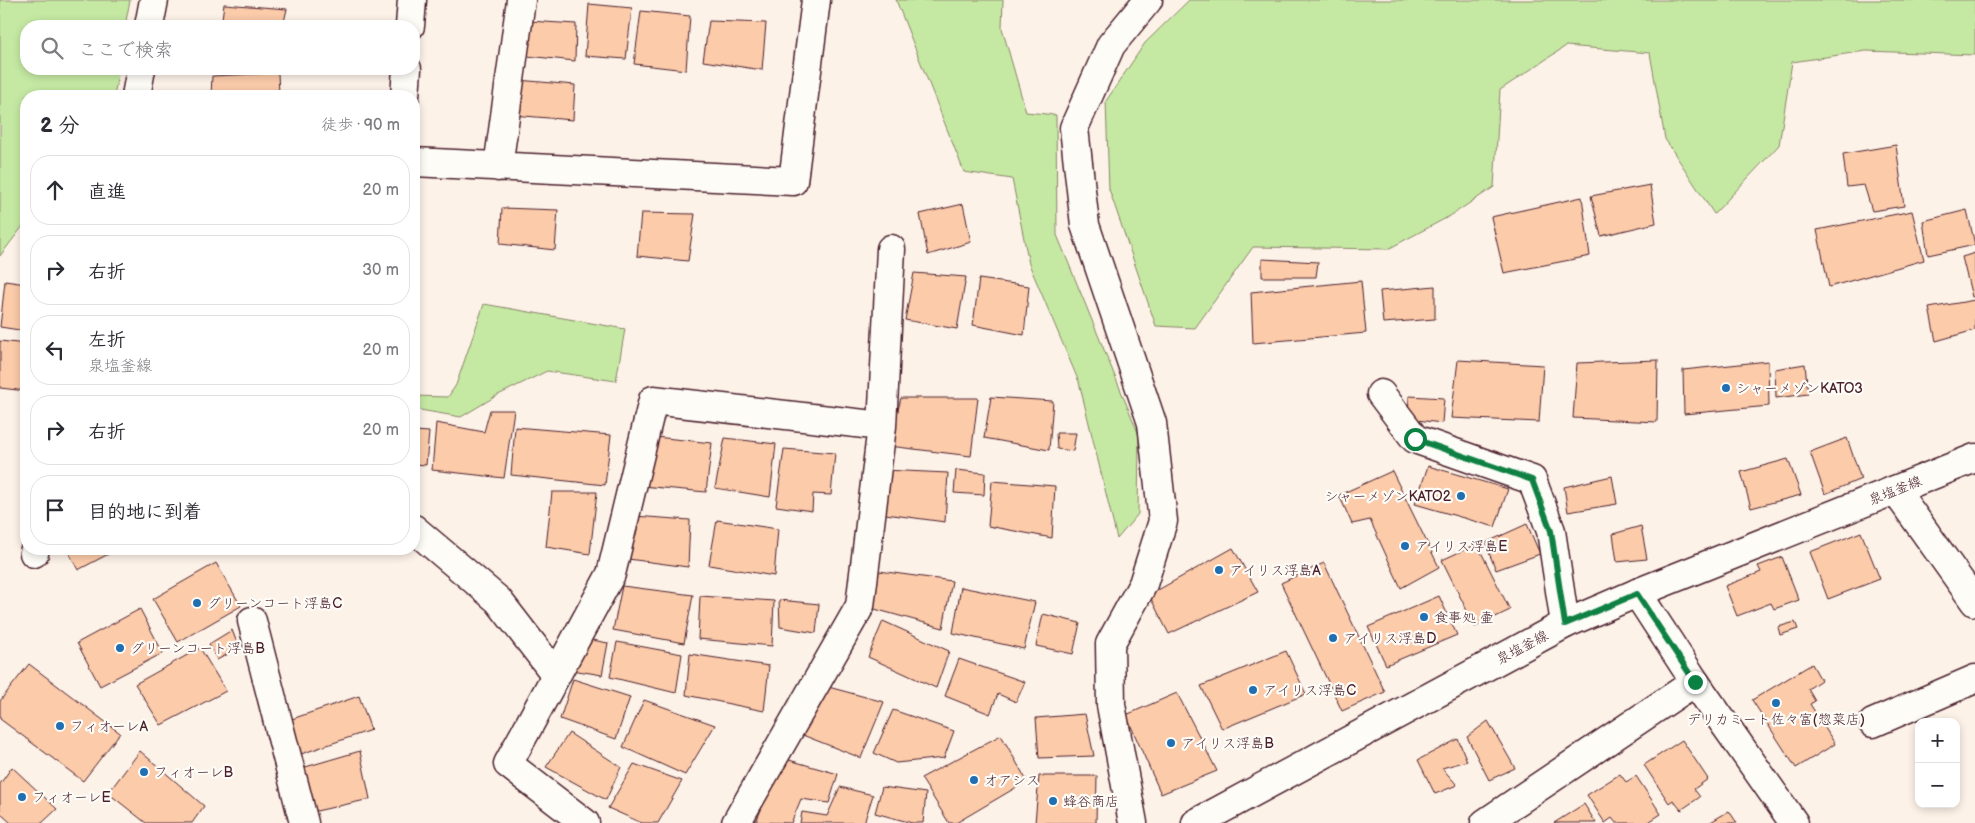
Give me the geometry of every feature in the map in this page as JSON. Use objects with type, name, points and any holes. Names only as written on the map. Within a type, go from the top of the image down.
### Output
[{"type":"street","points":[[150,20],[154,0]]},
{"type":"street","points":[[410,20],[412,0]]},
{"type":"street","points":[[498,167],[521,0]]},
{"type":"street","points":[[420,162],[793,181],[816,0]]},
{"type":"street","points":[[1133,823],[1111,705],[1110,644],[1143,584],[1163,521],[1152,424],[1084,225],[1074,128],[1111,45],[1148,0]]},
{"type":"street","points":[[137,90],[140,75]]},
{"type":"street","points":[[405,90],[407,75]]},
{"type":"street","points":[[736,823],[860,606],[882,426],[891,249]]},
{"type":"street","points":[[1381,394],[1415,439],[1532,480],[1551,531],[1565,624]]},
{"type":"street","points":[[585,823],[508,764],[611,574],[653,400],[882,426]]},
{"type":"street","name":"泉塩釜線","points":[[1196,823],[1565,624],[1975,458]]},
{"type":"street","points":[[1895,490],[1975,602]]},
{"type":"street","points":[[420,534],[498,600],[556,675]]},
{"type":"street","points":[[1637,594],[1695,682],[1794,823]]},
{"type":"street","points":[[252,621],[304,823]]},
{"type":"street","points":[[1873,723],[1975,679]]},
{"type":"street","points":[[1485,823],[1695,682]]},
{"type":"green space","points":[[0,0],[130,0],[126,20],[20,20],[20,75],[118,75],[115,90],[20,90],[20,230],[0,256]]},
{"type":"green space","points":[[896,0],[1003,0],[1002,28],[1026,112],[1056,115],[1057,235],[1139,435],[1138,514],[1117,539],[1079,382],[1029,264],[1012,179],[964,172]]},
{"type":"green space","points":[[1189,0],[1975,0],[1975,55],[1866,51],[1792,62],[1779,145],[1714,214],[1665,139],[1650,53],[1566,46],[1500,90],[1494,187],[1450,216],[1388,249],[1253,247],[1195,328],[1156,326],[1109,189],[1106,101],[1145,43]]},
{"type":"green space","points":[[484,304],[625,329],[616,381],[547,371],[496,396],[461,417],[420,410],[420,396],[448,397],[456,385]]},
{"type":"building","points":[[224,4],[287,9],[284,20],[222,20]]},
{"type":"building","points":[[589,4],[632,8],[626,59],[585,56]]},
{"type":"building","points":[[641,11],[690,16],[686,70],[634,64]]},
{"type":"building","points":[[529,21],[576,24],[575,61],[527,56]]},
{"type":"building","points":[[709,21],[766,23],[762,70],[703,61]]},
{"type":"building","points":[[278,75],[279,90],[211,90],[212,76]]},
{"type":"building","points":[[518,80],[575,85],[573,120],[512,115]]},
{"type":"building","points":[[1896,145],[1904,206],[1872,211],[1864,185],[1847,187],[1843,154]]},
{"type":"building","points":[[1650,185],[1656,223],[1601,236],[1591,196]]},
{"type":"building","points":[[1582,197],[1590,256],[1504,273],[1491,217]]},
{"type":"building","points":[[963,204],[971,242],[928,255],[920,214]]},
{"type":"building","points":[[502,208],[558,210],[555,250],[500,244]]},
{"type":"building","points":[[1967,210],[1975,245],[1928,255],[1923,221]]},
{"type":"building","points":[[1912,211],[1924,260],[1829,287],[1817,230]]},
{"type":"building","points":[[641,213],[695,214],[688,261],[637,256]]},
{"type":"building","points":[[1975,253],[1975,296],[1972,297],[1962,257]]},
{"type":"building","points":[[1262,259],[1318,262],[1316,277],[1262,277]]},
{"type":"building","points":[[914,273],[966,277],[957,329],[905,320]]},
{"type":"building","points":[[979,279],[1029,286],[1024,335],[973,325]]},
{"type":"building","points":[[5,281],[20,283],[20,330],[0,327]]},
{"type":"building","points":[[1361,281],[1366,333],[1253,343],[1251,292]]},
{"type":"building","points":[[1435,286],[1435,319],[1383,323],[1380,291]]},
{"type":"building","points":[[1975,300],[1975,330],[1936,341],[1929,308]]},
{"type":"building","points":[[0,341],[20,343],[20,390],[0,388]]},
{"type":"building","points":[[1458,360],[1543,365],[1539,422],[1451,418]]},
{"type":"building","points":[[1658,360],[1657,422],[1573,418],[1577,363]]},
{"type":"building","name":"シャーメゾンKATO3","points":[[1768,361],[1769,406],[1684,414],[1683,370]]},
{"type":"building","points":[[1805,364],[1808,394],[1776,398],[1775,369]]},
{"type":"building","points":[[1409,396],[1444,398],[1442,423],[1408,419]]},
{"type":"building","points":[[991,397],[1053,401],[1049,450],[984,438]]},
{"type":"building","points":[[901,398],[978,398],[971,456],[889,446]]},
{"type":"building","points":[[490,410],[514,410],[504,478],[432,470],[436,423],[484,432]]},
{"type":"building","points":[[515,427],[611,435],[605,485],[511,475]]},
{"type":"building","points":[[420,431],[429,432],[426,465],[420,464]]},
{"type":"building","points":[[1056,433],[1076,433],[1073,451],[1057,449]]},
{"type":"building","points":[[646,436],[712,443],[706,492],[642,486]]},
{"type":"building","points":[[725,438],[776,444],[770,497],[715,488]]},
{"type":"building","points":[[1847,438],[1861,479],[1825,494],[1810,452]]},
{"type":"building","points":[[784,449],[835,453],[831,495],[813,494],[812,511],[776,506]]},
{"type":"building","points":[[1788,459],[1801,495],[1751,508],[1741,472]]},
{"type":"building","name":"シャーメゾンKATO2","points":[[1428,466],[1508,489],[1495,527],[1415,504]]},
{"type":"building","points":[[883,470],[948,473],[945,522],[878,513]]},
{"type":"building","points":[[956,470],[985,473],[984,495],[954,493]]},
{"type":"building","name":"アイリス浮島E","points":[[1392,471],[1439,567],[1401,588],[1370,520],[1352,524],[1339,495]]},
{"type":"building","points":[[1612,476],[1617,504],[1568,512],[1564,487]]},
{"type":"building","points":[[992,481],[1055,486],[1052,538],[988,526]]},
{"type":"building","points":[[552,492],[597,492],[590,554],[546,547]]},
{"type":"building","points":[[634,516],[690,520],[688,567],[628,559]]},
{"type":"building","points":[[717,520],[778,529],[774,576],[709,565]]},
{"type":"building","points":[[1527,524],[1540,554],[1496,570],[1485,543]]},
{"type":"building","points":[[1641,526],[1647,559],[1617,562],[1613,534]]},
{"type":"building","points":[[1861,532],[1880,579],[1828,599],[1810,552]]},
{"type":"building","points":[[1477,544],[1510,610],[1475,627],[1442,560]]},
{"type":"building","name":"アイリス浮島A","points":[[1233,548],[1258,592],[1169,634],[1149,595]]},
{"type":"building","points":[[70,555],[107,555],[78,570]]},
{"type":"building","points":[[1782,557],[1799,600],[1774,609],[1771,603],[1737,616],[1725,586],[1761,572],[1758,566]]},
{"type":"building","name":"グリーンコート浮島C","points":[[216,563],[241,606],[178,642],[153,599]]},
{"type":"building","name":"アイリス浮島D","points":[[1324,563],[1385,692],[1342,711],[1281,583]]},
{"type":"building","points":[[879,571],[952,581],[943,628],[871,608]]},
{"type":"building","points":[[622,586],[693,595],[684,643],[613,630]]},
{"type":"building","points":[[961,587],[1035,602],[1024,649],[953,633]]},
{"type":"building","points":[[700,596],[774,601],[772,646],[698,639]]},
{"type":"building","points":[[1439,596],[1457,635],[1386,665],[1368,627]]},
{"type":"building","points":[[779,600],[819,604],[816,633],[780,627]]},
{"type":"building","name":"グリーンコート浮島B","points":[[140,609],[163,653],[100,686],[77,643]]},
{"type":"building","points":[[1043,614],[1080,623],[1073,654],[1036,646]]},
{"type":"building","points":[[883,621],[949,651],[936,688],[868,657]]},
{"type":"building","points":[[1795,622],[1798,629],[1780,635],[1778,627]]},
{"type":"building","points":[[232,630],[239,648],[217,660],[209,644]]},
{"type":"building","points":[[582,638],[608,643],[602,675],[572,670]]},
{"type":"building","points":[[617,642],[682,654],[676,693],[610,677]]},
{"type":"building","points":[[200,648],[226,691],[161,725],[135,684]]},
{"type":"building","name":"アイリス浮島C","points":[[1286,651],[1306,694],[1222,729],[1201,686]]},
{"type":"building","points":[[690,654],[769,666],[764,711],[686,695]]},
{"type":"building","points":[[959,659],[1025,682],[1016,702],[998,694],[990,714],[945,696]]},
{"type":"building","name":"フィオーレA","points":[[29,664],[120,733],[83,781],[0,719],[0,701]]},
{"type":"building","points":[[1812,664],[1821,680],[1808,689],[1815,701],[1810,704],[1835,744],[1796,768],[1752,700]]},
{"type":"building","points":[[573,679],[630,697],[616,739],[560,719]]},
{"type":"building","points":[[821,685],[884,702],[861,758],[800,734]]},
{"type":"building","name":"アイリス浮島B","points":[[1177,693],[1217,771],[1161,794],[1126,715]]},
{"type":"building","points":[[359,696],[371,730],[301,754],[289,720]]},
{"type":"building","points":[[644,700],[715,725],[685,775],[623,747]]},
{"type":"building","points":[[893,710],[954,731],[944,758],[896,763],[874,753]]},
{"type":"building","points":[[1085,714],[1094,756],[1039,758],[1036,718]]},
{"type":"building","points":[[1488,721],[1515,768],[1489,780],[1467,737]]},
{"type":"building","points":[[569,733],[621,767],[606,800],[546,767]]},
{"type":"building","name":"オアシス","points":[[1001,735],[1027,781],[956,823],[949,823],[921,778]]},
{"type":"building","points":[[1458,739],[1467,761],[1442,768],[1457,785],[1435,794],[1418,760]]},
{"type":"building","points":[[1682,740],[1708,779],[1694,789],[1700,797],[1681,810],[1673,800],[1669,803],[1644,765]]},
{"type":"building","name":"フィオーレB","points":[[140,751],[204,806],[192,823],[146,823],[108,793]]},
{"type":"building","points":[[360,751],[370,799],[312,812],[302,768]]},
{"type":"building","points":[[782,758],[838,774],[829,803],[801,799],[791,823],[756,822]]},
{"type":"building","points":[[634,764],[682,781],[658,823],[642,823],[608,808]]},
{"type":"building","name":"フィオーレE","points":[[12,767],[57,809],[42,823],[11,823],[0,813],[0,784]]},
{"type":"building","points":[[1620,774],[1626,782],[1636,776],[1661,814],[1647,823],[1616,823],[1612,818],[1605,823],[1587,795]]},
{"type":"building","points":[[1039,776],[1097,776],[1096,823],[1035,823]]},
{"type":"building","points":[[840,787],[873,795],[864,823],[800,823],[802,812],[827,816]]},
{"type":"building","points":[[882,787],[926,793],[923,823],[912,823],[875,813]]},
{"type":"building","points":[[1584,804],[1596,823],[1554,823]]},
{"type":"building","points":[[1729,811],[1737,823],[1709,823]]},
{"type":"place","name":"シャーメゾンKATO3","points":[[1726,388]]},
{"type":"place","name":"シャーメゾンKATO2","points":[[1461,496]]},
{"type":"place","name":"アイリス浮島E","points":[[1405,546]]},
{"type":"place","name":"アイリス浮島A","points":[[1219,570]]},
{"type":"place","name":"グリーンコート浮島C","points":[[197,603]]},
{"type":"place","name":"食事処 壷","points":[[1424,617]]},
{"type":"place","name":"アイリス浮島D","points":[[1333,638]]},
{"type":"place","name":"グリーンコート浮島B","points":[[120,648]]},
{"type":"place","name":"アイリス浮島C","points":[[1253,690]]},
{"type":"place","name":"デリカミート佐々富(惣菜店)","points":[[1776,703]]},
{"type":"place","name":"フィオーレA","points":[[60,726]]},
{"type":"place","name":"アイリス浮島B","points":[[1171,743]]},
{"type":"place","name":"フィオーレB","points":[[144,772]]},
{"type":"place","name":"オアシス","points":[[974,780]]},
{"type":"place","name":"フィオーレE","points":[[22,797]]},
{"type":"place","name":"蜂谷商店","points":[[1053,801]]},
{"type":"route","points":[[1415,439],[1532,480],[1551,531],[1565,624],[1637,594],[1695,682]]}]
